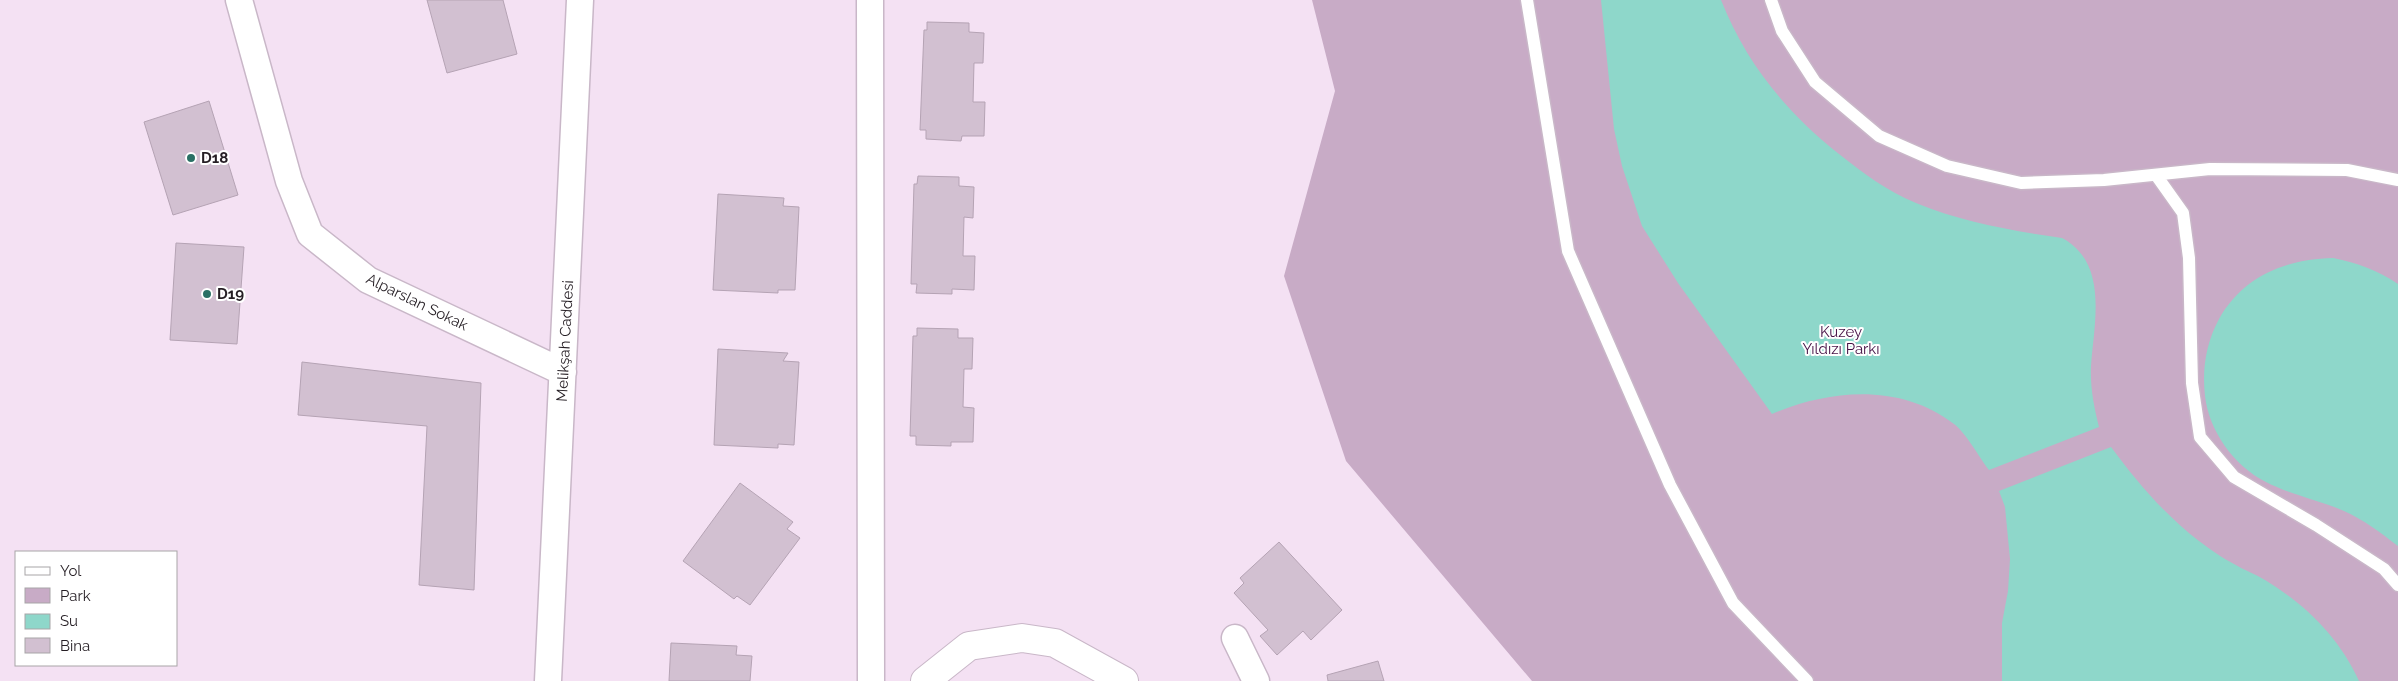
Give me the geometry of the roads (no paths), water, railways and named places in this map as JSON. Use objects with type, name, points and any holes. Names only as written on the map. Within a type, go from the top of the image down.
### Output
[{"type":"street","name":"Alparslan Sokak","points":[[239,0],[289,182],[310,234],[368,280],[563,372]]},
{"type":"street","name":"Melikşah Caddesi","points":[[548,681],[580,0]]},
{"type":"street","points":[[870,0],[871,681]]},
{"type":"street","points":[[925,681],[969,646],[1022,638],[1055,643],[1124,681]]},
{"type":"street","points":[[1234,638],[1256,681]]},
{"type":"lane","points":[[1527,0],[1568,251],[1670,485],[1733,603],[1807,681]]},
{"type":"lane","points":[[1772,0],[1782,31],[1815,82],[1879,136],[1947,166],[2021,183],[2104,180],[2210,169],[2347,170],[2398,180]]},
{"type":"lane","points":[[2156,175],[2183,213],[2189,258],[2192,383],[2200,437],[2234,477],[2384,569],[2398,585]]},
{"type":"water","points":[[1601,0],[1721,0],[1743,45],[1770,85],[1820,138],[1866,175],[1895,193],[1933,210],[1988,225],[2062,238],[2077,249],[2087,262],[2093,278],[2096,313],[2091,374],[2099,427],[1989,470],[1968,439],[1954,424],[1933,411],[1911,402],[1888,396],[1865,394],[1841,395],[1817,399],[1772,414],[1678,283],[1642,226],[1622,166],[1614,129]]},
{"type":"water","points":[[2333,258],[2367,268],[2398,284],[2398,546],[2372,527],[2351,515],[2334,507],[2276,487],[2254,475],[2225,446],[2207,409],[2204,386],[2206,356],[2211,337],[2219,319],[2229,304],[2240,291],[2267,273],[2299,262]]},
{"type":"water","points":[[2111,447],[2152,497],[2186,531],[2221,556],[2280,590],[2320,623],[2342,650],[2359,681],[2002,681],[2002,623],[2008,591],[2010,559],[2005,507],[1999,491]]},
{"type":"place","name":"D18","points":[[191,158]]},
{"type":"place","name":"D19","points":[[207,294]]},
{"type":"park label","name":"Kuzey Yıldızı Parkı","points":[[1841,340]]}]
